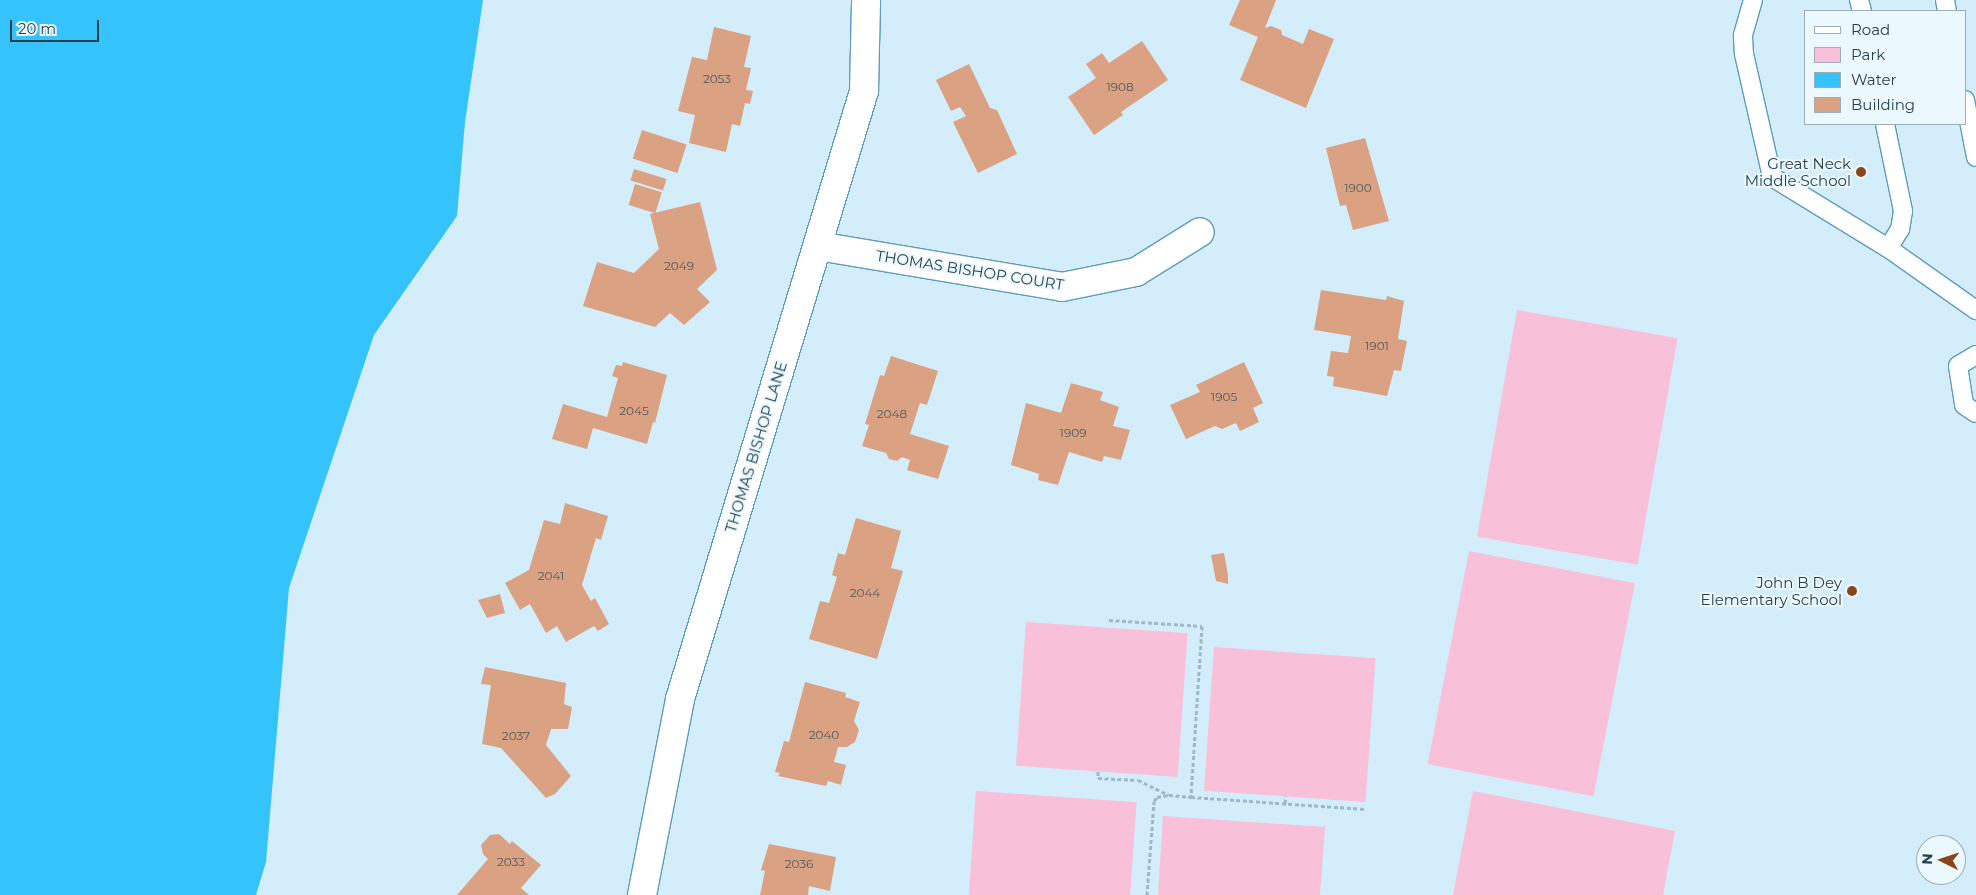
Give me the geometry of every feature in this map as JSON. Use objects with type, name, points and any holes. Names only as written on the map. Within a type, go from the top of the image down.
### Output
[{"type":"street","name":"THOMAS BISHOP LANE","points":[[642,895],[680,699],[864,90],[866,0]]},
{"type":"street","name":"THOMAS BISHOP COURT","points":[[818,246],[1062,287],[1136,272],[1200,232]]},
{"type":"lane","points":[[1753,0],[1743,36],[1744,54],[1772,177],[1888,248],[1976,310]]},
{"type":"lane","points":[[1966,105],[1976,157]]},
{"type":"lane","points":[[1885,125],[1904,211],[1900,229],[1888,248]]},
{"type":"lane","points":[[1976,355],[1958,366],[1964,405],[1976,413]]},
{"type":"path","points":[[1108,620],[1202,626],[1191,797]]},
{"type":"path","points":[[1098,771],[1098,778],[1138,780],[1169,795]]},
{"type":"path","points":[[1147,895],[1154,801],[1157,797],[1169,795],[1366,809]]},
{"type":"path","points":[[1285,803],[1286,796]]},
{"type":"green space","points":[[1517,310],[1678,338],[1638,565],[1477,537]]},
{"type":"green space","points":[[1469,551],[1635,583],[1593,796],[1428,764]]},
{"type":"green space","points":[[1026,622],[1188,633],[1178,777],[1016,766]]},
{"type":"green space","points":[[1214,647],[1376,658],[1366,802],[1204,791]]},
{"type":"green space","points":[[976,791],[1137,802],[1130,895],[969,895]]},
{"type":"green space","points":[[1473,791],[1675,831],[1663,895],[1453,895]]},
{"type":"green space","points":[[1163,816],[1325,827],[1320,895],[1158,895]]},
{"type":"water","points":[[0,0],[483,0],[465,122],[457,216],[374,335],[289,588],[266,862],[256,895],[0,895]]},
{"type":"building","points":[[1240,0],[1276,0],[1265,28],[1271,26],[1281,30],[1282,35],[1303,44],[1309,29],[1334,39],[1306,108],[1240,80],[1258,37],[1229,25]]},
{"type":"building","points":[[714,27],[751,36],[744,67],[751,68],[746,90],[753,91],[750,104],[745,103],[740,126],[732,124],[726,152],[689,143],[695,115],[678,111],[692,57],[707,60]]},
{"type":"building","points":[[1142,41],[1168,80],[1121,112],[1123,115],[1094,135],[1068,97],[1096,78],[1086,64],[1102,53],[1109,63]]},
{"type":"building","points":[[969,64],[990,108],[997,110],[1017,154],[978,173],[953,122],[966,116],[960,107],[951,111],[936,80]]},
{"type":"building","points":[[642,130],[687,145],[677,173],[633,159]]},
{"type":"building","points":[[1365,138],[1389,221],[1353,230],[1346,205],[1340,206],[1326,148]]},
{"type":"building","points":[[634,169],[667,179],[663,190],[630,180]]},
{"type":"building","points":[[635,184],[662,192],[655,213],[629,205]]},
{"type":"building","points":[[700,202],[717,270],[697,289],[710,302],[684,325],[670,313],[655,327],[583,306],[597,262],[634,273],[659,249],[650,214]]},
{"type":"building","points":[[1321,290],[1386,300],[1387,296],[1404,301],[1398,339],[1407,341],[1401,371],[1394,370],[1387,396],[1333,386],[1334,377],[1327,376],[1331,351],[1348,353],[1351,336],[1314,330]]},
{"type":"building","points":[[891,356],[938,371],[927,405],[920,403],[910,434],[949,446],[938,479],[907,470],[910,460],[902,457],[897,461],[889,459],[886,453],[862,446],[869,425],[865,424],[880,375],[884,376]]},
{"type":"building","points":[[623,362],[667,375],[655,423],[653,422],[647,444],[593,428],[587,449],[552,439],[563,404],[607,417],[618,378],[612,376],[616,365],[622,366]]},
{"type":"building","points":[[1244,362],[1263,403],[1253,408],[1259,422],[1240,431],[1236,423],[1222,429],[1215,426],[1186,439],[1170,405],[1200,392],[1196,385]]},
{"type":"building","points":[[1071,383],[1103,392],[1100,400],[1119,407],[1113,426],[1130,430],[1121,460],[1104,456],[1102,462],[1069,452],[1058,485],[1038,480],[1039,474],[1011,465],[1026,403],[1061,413]]},
{"type":"building","points":[[565,503],[608,516],[601,540],[596,538],[582,585],[591,601],[595,598],[609,624],[598,631],[594,626],[566,642],[557,626],[546,633],[530,604],[520,610],[505,583],[529,570],[544,520],[560,524]]},
{"type":"building","points":[[856,518],[901,531],[891,568],[903,571],[877,659],[809,639],[820,601],[829,603],[837,577],[832,575],[838,553],[845,555]]},
{"type":"building","points":[[1224,553],[1228,584],[1216,581],[1211,555]]},
{"type":"building","points":[[500,594],[505,613],[487,618],[478,600]]},
{"type":"building","points":[[485,667],[566,683],[564,704],[572,707],[568,729],[551,729],[546,745],[571,776],[555,794],[546,798],[501,748],[482,744],[491,685],[481,684]]},
{"type":"building","points":[[805,682],[846,693],[845,697],[860,702],[854,721],[859,730],[855,742],[847,747],[838,747],[834,762],[846,765],[841,785],[828,781],[826,786],[778,776],[780,773],[775,772],[784,741],[789,742]]},
{"type":"building","points":[[499,834],[510,844],[512,841],[541,865],[521,888],[529,895],[457,895],[488,859],[483,854],[481,845],[490,835]]},
{"type":"building","points":[[769,844],[836,857],[830,891],[809,886],[808,895],[760,895],[765,871],[761,870]]},
{"type":"place","name":"Great Neck Middle School","points":[[1861,172]]},
{"type":"place","name":"John B Dey Elementary School","points":[[1852,591]]}]
